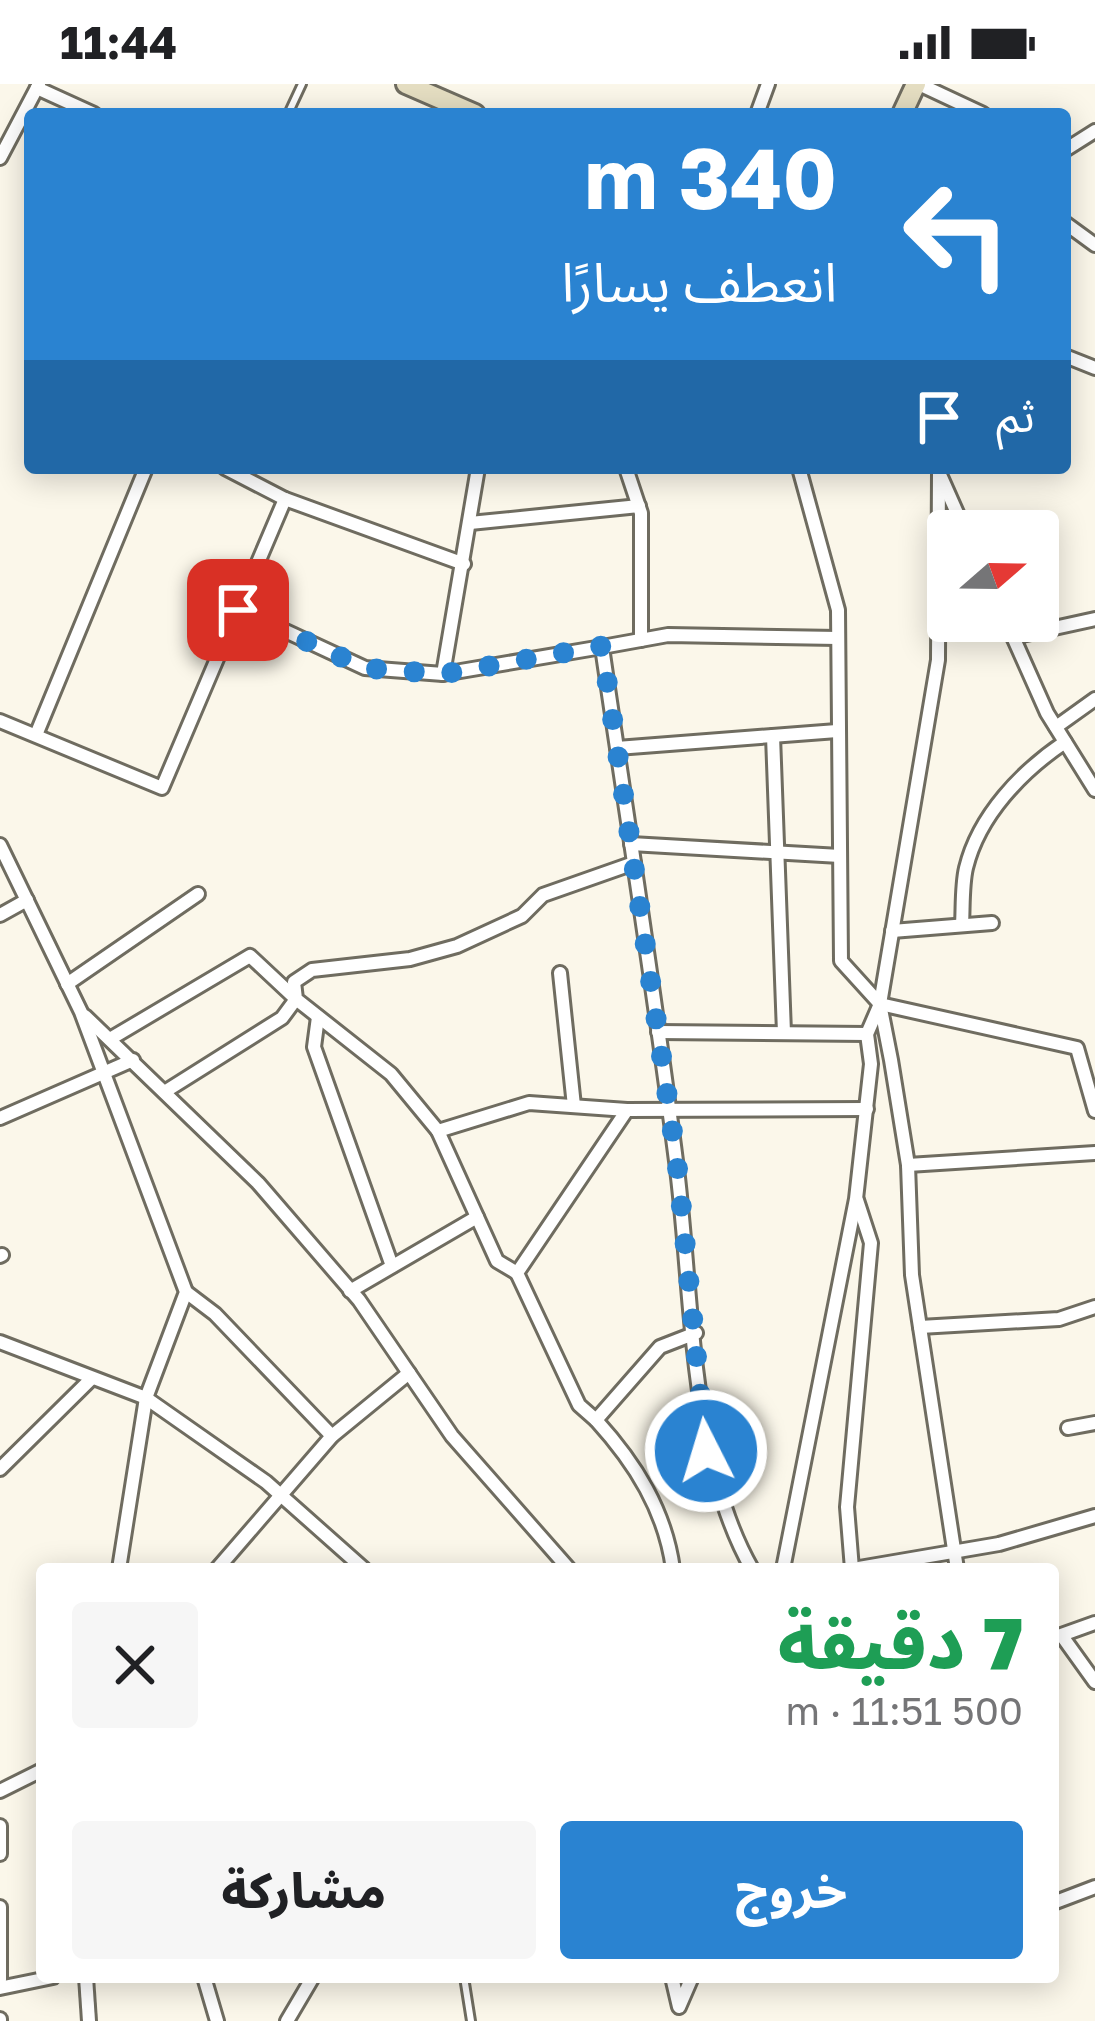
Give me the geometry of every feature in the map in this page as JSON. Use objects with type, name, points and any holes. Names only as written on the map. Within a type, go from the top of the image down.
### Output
[{"type":"main road","points":[[406,84],[461,108]]},
{"type":"street","points":[[917,84],[970,108]]},
{"type":"street","points":[[38,86],[82,108]]},
{"type":"street","points":[[0,158],[24,113]]},
{"type":"street","points":[[36,735],[144,474]]},
{"type":"street","points":[[237,474],[285,499],[464,564]]},
{"type":"street","points":[[443,674],[477,474]]},
{"type":"street","points":[[628,474],[639,506],[641,640]]},
{"type":"street","points":[[803,474],[838,610],[841,961],[880,1004],[908,1165],[920,1327],[956,1563]]},
{"type":"street","points":[[784,1563],[856,1199],[871,1064],[867,1034],[880,1004],[938,660],[939,474]]},
{"type":"street","points":[[940,474],[956,510]]},
{"type":"street","points":[[0,722],[162,788],[285,499]]},
{"type":"street","points":[[470,523],[639,506]]},
{"type":"street","points":[[238,610],[365,668],[443,674],[668,635],[838,638]]},
{"type":"street","points":[[1059,627],[1095,619]]},
{"type":"street","points":[[1015,642],[1056,727],[1095,790]]},
{"type":"street","points":[[602,646],[669,1109],[706,1451],[736,1542],[748,1563]]},
{"type":"street","points":[[1056,727],[1095,699]]},
{"type":"street","points":[[617,748],[837,730]]},
{"type":"street","points":[[773,736],[784,1033]]},
{"type":"street","points":[[962,926],[966,867],[986,826],[1010,787],[1065,742]]},
{"type":"street","points":[[631,844],[840,856]]},
{"type":"street","points":[[0,845],[81,1012],[186,1292],[215,1314],[332,1436]]},
{"type":"street","points":[[166,1091],[282,1018],[296,1000],[294,982],[311,970],[410,959],[457,946],[522,916],[542,895],[634,863]]},
{"type":"street","points":[[68,984],[197,894]]},
{"type":"street","points":[[0,915],[27,900]]},
{"type":"street","points":[[892,931],[992,923]]},
{"type":"street","points":[[110,1039],[250,956],[296,1000],[391,1074],[438,1131],[497,1261],[517,1273],[579,1405],[647,1487],[669,1542],[672,1563]]},
{"type":"street","points":[[560,973],[574,1106]]},
{"type":"street","points":[[880,1004],[1077,1048],[1095,1111]]},
{"type":"street","points":[[81,1012],[258,1183],[350,1291],[452,1436],[564,1563]]},
{"type":"street","points":[[318,1017],[314,1047],[392,1266]]},
{"type":"street","points":[[658,1032],[867,1034]]},
{"type":"street","points":[[0,1118],[133,1060]]},
{"type":"street","points":[[438,1131],[529,1103],[627,1110],[866,1109]]},
{"type":"street","points":[[517,1273],[627,1110]]},
{"type":"street","points":[[908,1165],[1095,1153]]},
{"type":"street","points":[[852,1563],[847,1507],[871,1243],[856,1199]]},
{"type":"street","points":[[350,1291],[477,1217]]},
{"type":"street","points":[[119,1563],[146,1398],[186,1292]]},
{"type":"street","points":[[920,1327],[1059,1318],[1095,1307]]},
{"type":"street","points":[[596,1420],[660,1347],[696,1333]]},
{"type":"street","points":[[0,1342],[146,1398],[280,1493],[357,1563]]},
{"type":"street","points":[[222,1563],[332,1436],[410,1373]]},
{"type":"street","points":[[0,1469],[92,1378]]},
{"type":"street","points":[[1068,1428],[1095,1423]]},
{"type":"street","points":[[890,1563],[953,1553],[1095,1516]]},
{"type":"street","points":[[1059,1636],[1095,1623]]},
{"type":"street","points":[[1059,1639],[1095,1682]]},
{"type":"street","points":[[0,1791],[36,1773]]},
{"type":"street","points":[[0,1826],[0,1853]]},
{"type":"street","points":[[1059,1900],[1095,1887]]},
{"type":"street","points":[[0,1907],[0,1984],[36,1979]]},
{"type":"street","points":[[86,1983],[89,2021]]},
{"type":"street","points":[[206,1983],[217,2021]]},
{"type":"street","points":[[287,2021],[310,1983]]},
{"type":"street","points":[[673,1983],[680,2014]]},
{"type":"street","points":[[680,2014],[690,1983]]},
{"type":"lane","points":[[465,1983],[470,2021]]},
{"type":"route","points":[[238,610],[365,668],[443,674],[602,646],[677,1163],[706,1451]]}]
